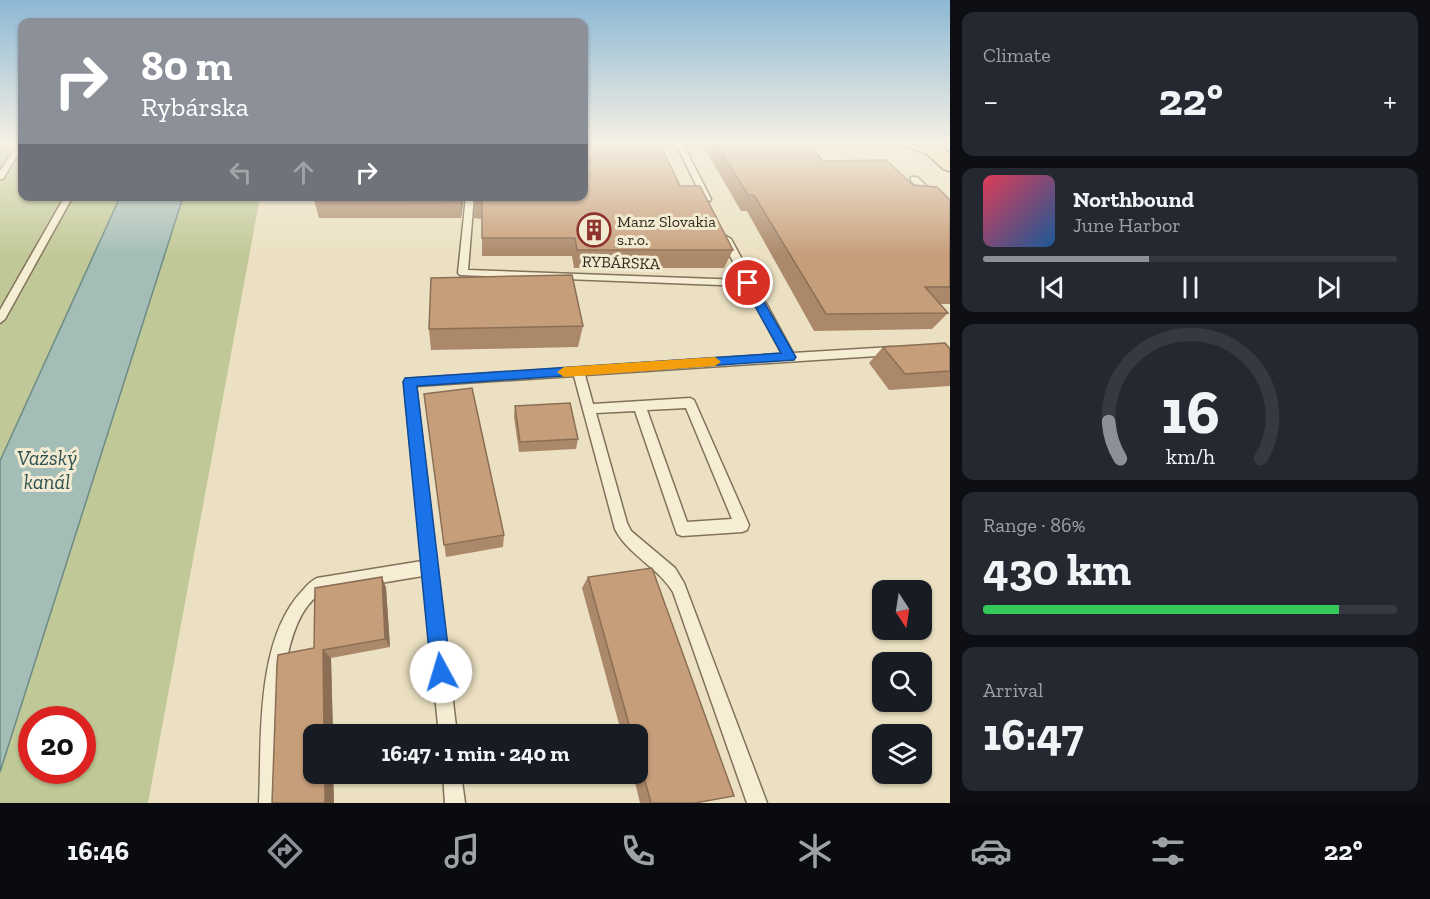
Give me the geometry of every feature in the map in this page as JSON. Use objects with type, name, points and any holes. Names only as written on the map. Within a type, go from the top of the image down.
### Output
[{"type":"lane","points":[[698,181],[711,208]]},
{"type":"lane","points":[[917,181],[950,213]]},
{"type":"lane","points":[[0,320],[66,201]]},
{"type":"lane","name":"RYBÁRSKA","points":[[470,201],[463,273],[748,283]]},
{"type":"lane","points":[[721,229],[789,357]]},
{"type":"lane","points":[[447,724],[410,382],[906,351]]},
{"type":"lane","points":[[578,371],[620,524],[626,536],[670,573],[679,588],[757,803]]},
{"type":"lane","points":[[589,409],[639,406],[690,403],[742,525],[682,529],[639,406]]},
{"type":"lane","points":[[269,803],[276,675],[288,628],[307,593],[317,586],[430,567]]},
{"type":"lane","points":[[453,784],[455,803]]},
{"type":"green space","points":[[0,181],[18,181],[18,201],[118,201],[0,461]]},
{"type":"green space","points":[[182,201],[259,201],[148,803],[0,803],[0,772],[18,715],[18,784],[96,784],[96,706],[21,706]]},
{"type":"water","name":"Važský kanál","points":[[118,201],[182,201],[21,706],[18,706],[18,715],[0,772],[0,461]]},
{"type":"building","points":[[588,181],[678,181],[680,186],[700,186],[733,250],[577,250],[575,238],[482,238],[482,201],[588,201]]},
{"type":"building","points":[[740,181],[909,181],[913,185],[937,187],[950,200],[950,287],[925,287],[948,313],[826,314],[754,195],[748,195]]},
{"type":"building","points":[[572,275],[583,326],[429,329],[431,278]]},
{"type":"building","points":[[945,343],[950,349],[950,371],[905,374],[883,347]]},
{"type":"building","points":[[472,388],[504,535],[444,545],[424,394]]},
{"type":"building","points":[[570,403],[578,439],[520,442],[515,406]]},
{"type":"building","points":[[652,568],[734,796],[695,803],[651,803],[646,784],[648,784],[648,724],[629,724],[588,577]]},
{"type":"building","points":[[382,577],[385,639],[323,650],[324,724],[303,724],[303,784],[325,784],[325,803],[272,803],[278,655],[314,648],[315,588]]},
{"type":"slow traffic","points":[[564,372],[715,362]]},
{"type":"place","name":"Manz Slovakia s.r.o.","points":[[594,230]]},
{"type":"route","points":[[441,672],[410,382],[789,357],[748,283]]}]
